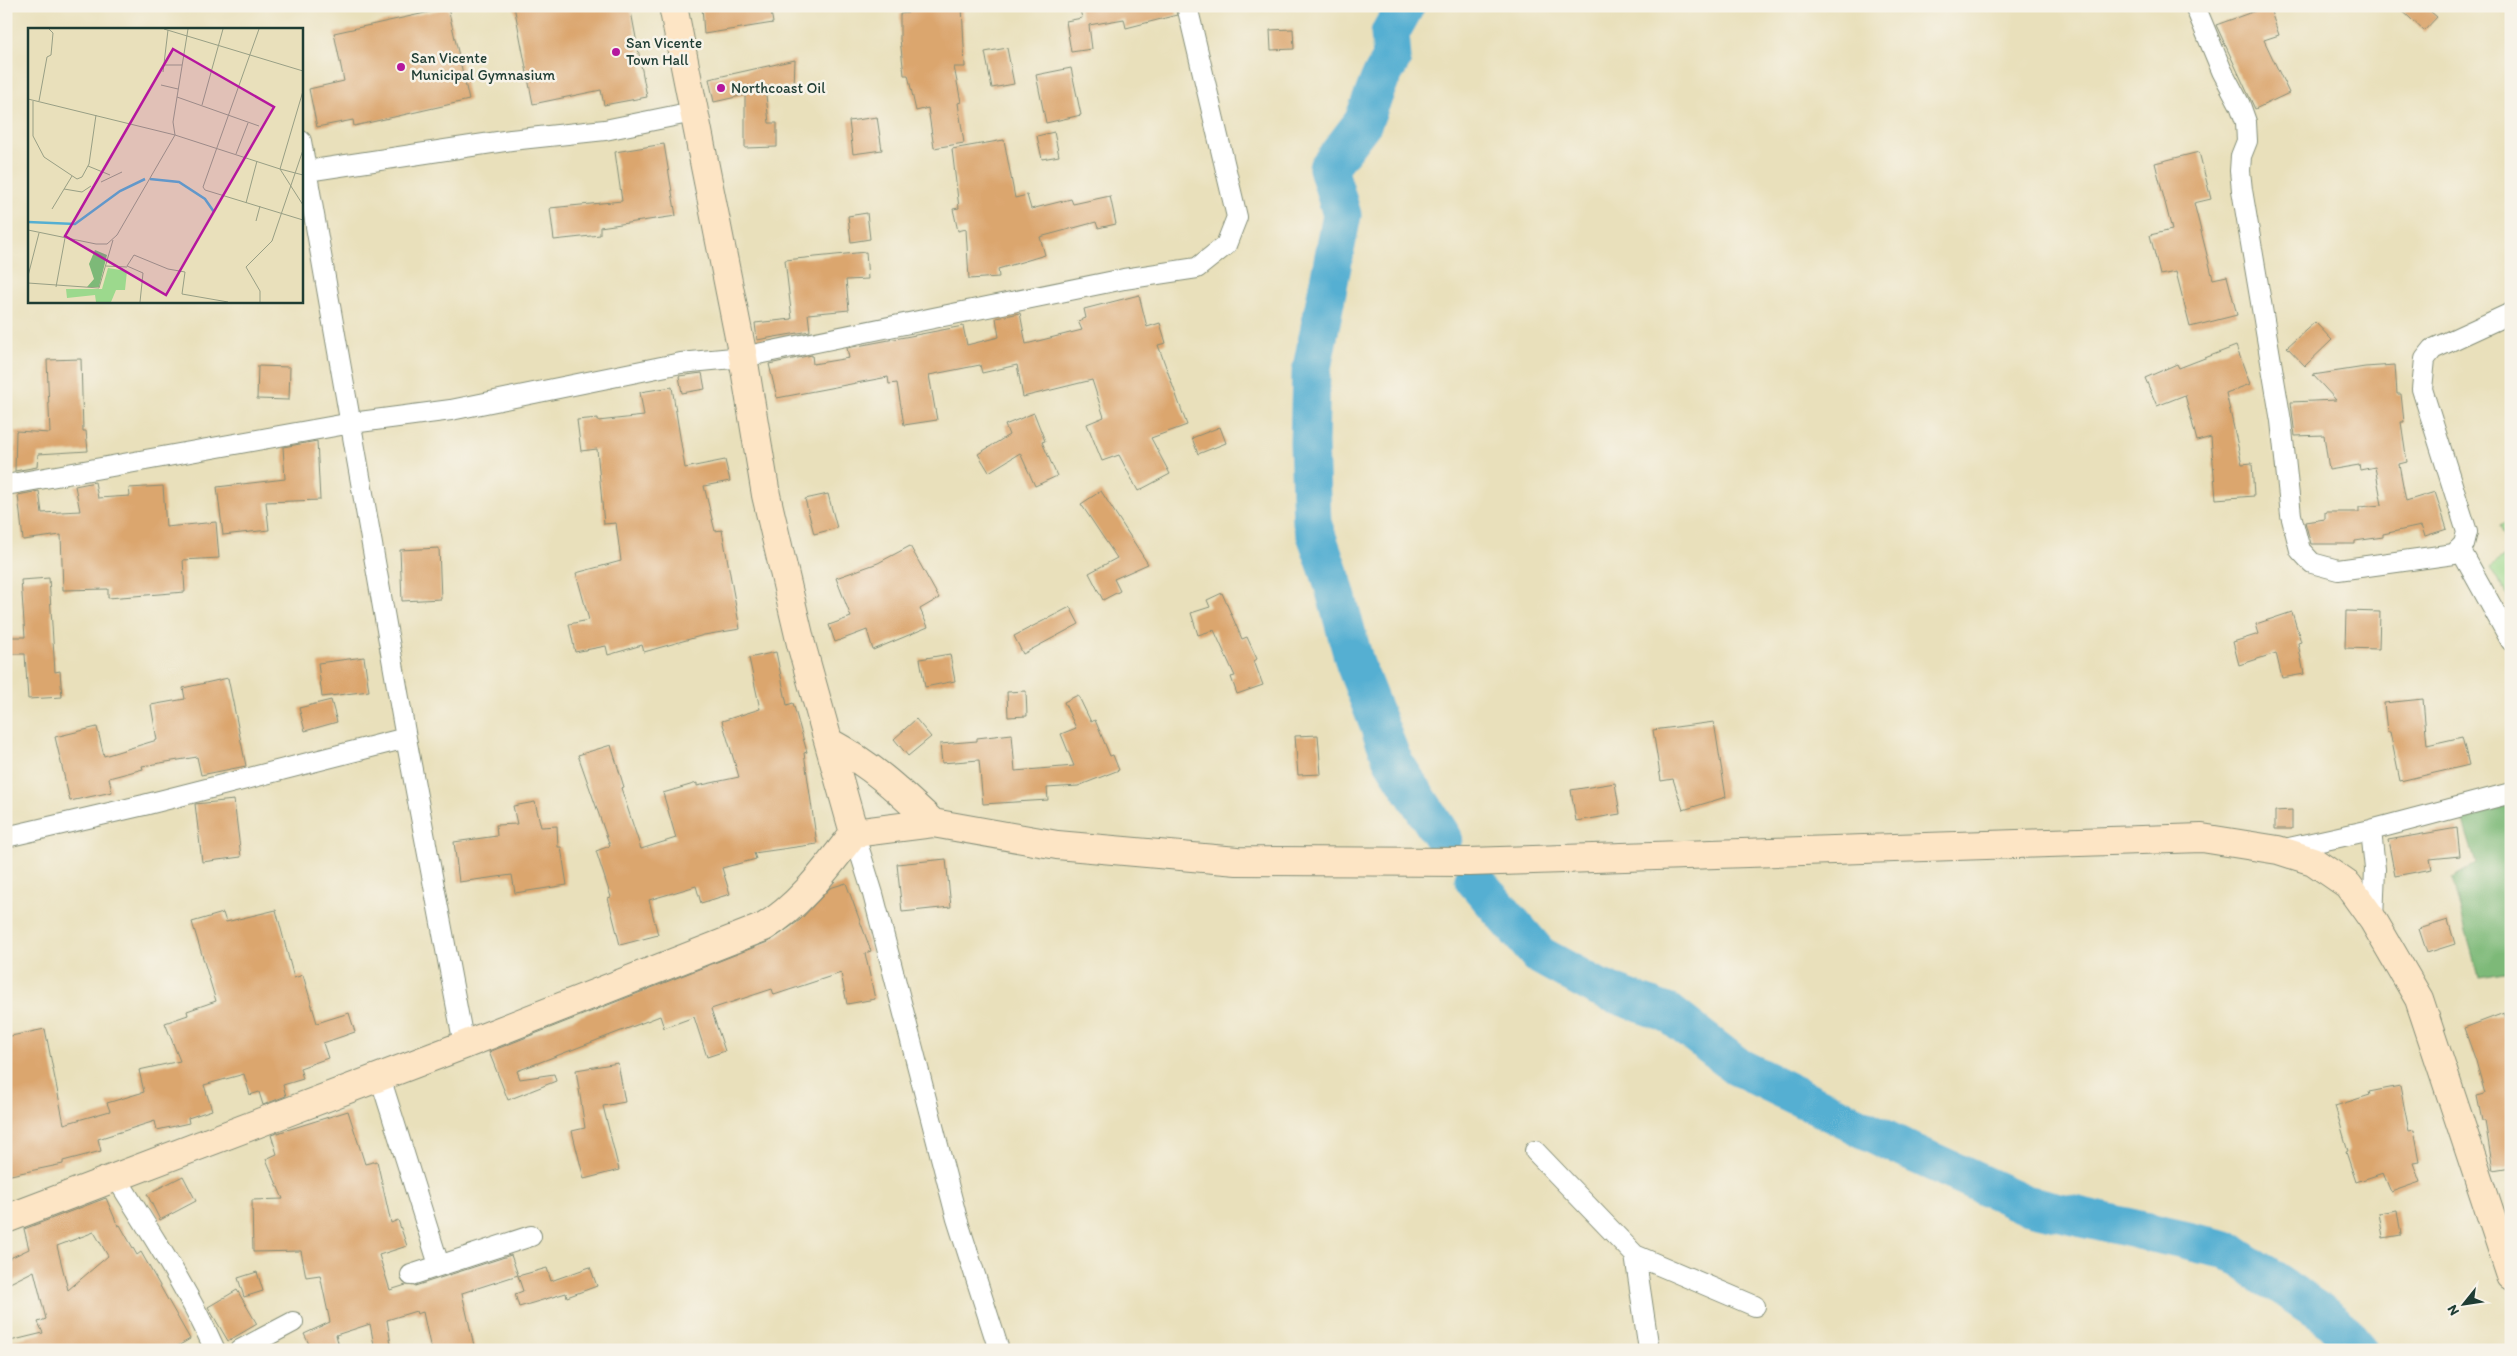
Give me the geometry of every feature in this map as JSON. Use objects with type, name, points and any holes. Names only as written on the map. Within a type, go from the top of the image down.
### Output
[{"type":"main road","points":[[672,6],[743,357],[766,495],[801,644],[854,833]]},
{"type":"main road","points":[[829,742],[861,759],[884,776],[934,823]]},
{"type":"main road","points":[[6,1219],[464,1045],[764,926],[776,920],[819,878],[854,833],[934,823],[1057,845],[1237,861],[1469,862],[2202,838],[2278,850],[2313,861],[2348,885],[2373,920],[2419,999],[2511,1276]]},
{"type":"street","points":[[6,485],[352,423],[452,410],[681,363],[743,357],[1124,279],[1197,268],[1226,245],[1237,217],[1187,6]]},
{"type":"street","points":[[2195,6],[2246,122],[2247,141],[2241,156],[2240,171],[2242,190],[2281,421],[2292,515],[2300,550],[2312,563],[2338,570],[2454,554],[2464,544],[2467,532],[2422,389],[2425,359],[2433,349],[2511,313]]},
{"type":"street","points":[[307,171],[511,140],[605,130],[693,112]]},
{"type":"street","points":[[302,146],[406,738],[464,1045]]},
{"type":"street","points":[[2460,549],[2511,641]]},
{"type":"street","points":[[6,837],[144,805],[406,738]]},
{"type":"street","points":[[2278,850],[2371,830],[2511,793]]},
{"type":"street","points":[[2371,830],[2375,869],[2373,920]]},
{"type":"street","points":[[854,833],[873,894],[957,1219],[999,1350]]},
{"type":"street","points":[[380,1077],[439,1264]]},
{"type":"street","points":[[1535,1152],[1635,1256],[1754,1306]]},
{"type":"street","points":[[116,1177],[167,1257],[200,1316],[215,1350]]},
{"type":"street","points":[[411,1275],[439,1264],[531,1236]]},
{"type":"street","points":[[1635,1256],[1649,1350]]},
{"type":"street","points":[[240,1350],[293,1322]]},
{"type":"green space","points":[[2511,520],[2511,602],[2490,567],[2510,552],[2499,526]]},
{"type":"green space","points":[[2511,803],[2511,971],[2478,976],[2452,878],[2476,864],[2462,818]]},
{"type":"building","points":[[514,6],[630,6],[647,97],[604,105],[601,90],[533,104]]},
{"type":"building","points":[[770,6],[773,23],[704,34],[702,7]]},
{"type":"building","points":[[908,6],[962,6],[965,67],[954,67],[961,102],[958,103],[964,143],[934,148],[928,108],[916,111],[908,75],[904,75],[900,39],[900,14],[908,13]]},
{"type":"building","points":[[1079,6],[1175,6],[1177,15],[1126,28],[1124,19],[1089,25],[1092,49],[1071,52],[1066,21],[1082,18]]},
{"type":"building","points":[[2269,6],[2279,35],[2264,40],[2289,93],[2255,109],[2216,25]]},
{"type":"building","points":[[2397,6],[2424,6],[2437,17],[2424,31]]},
{"type":"building","name":"San Vicente Municipal Gymnasium","points":[[448,8],[469,100],[354,126],[353,120],[317,127],[309,89],[344,81],[334,33]]},
{"type":"building","points":[[1293,29],[1294,49],[1271,50],[1270,30]]},
{"type":"building","points":[[1007,48],[1014,84],[992,88],[985,52]]},
{"type":"building","points":[[795,60],[794,87],[765,86],[769,123],[777,123],[777,147],[745,148],[745,95],[714,102],[709,79]]},
{"type":"building","points":[[1071,68],[1081,115],[1046,123],[1036,75]]},
{"type":"building","points":[[877,117],[882,150],[853,154],[849,121]]},
{"type":"building","points":[[1054,132],[1059,156],[1042,159],[1037,136]]},
{"type":"building","points":[[1004,140],[1015,198],[1027,195],[1031,209],[1071,199],[1073,204],[1110,196],[1116,224],[1098,228],[1096,222],[1040,237],[1045,255],[998,269],[999,277],[969,279],[966,229],[958,231],[953,209],[959,208],[952,149]]},
{"type":"building","points":[[664,144],[676,216],[600,227],[600,235],[554,240],[550,208],[622,201],[615,152]]},
{"type":"building","points":[[2199,152],[2211,199],[2194,203],[2213,279],[2227,276],[2237,315],[2190,327],[2176,272],[2160,275],[2150,235],[2172,230],[2155,163]]},
{"type":"building","points":[[867,213],[870,239],[851,242],[848,216]]},
{"type":"building","points":[[866,252],[868,279],[846,280],[849,310],[808,314],[810,331],[757,340],[755,323],[792,319],[785,260]]},
{"type":"building","points":[[1139,295],[1147,327],[1160,323],[1166,343],[1158,345],[1187,425],[1151,438],[1170,474],[1138,491],[1119,455],[1102,461],[1087,424],[1104,417],[1092,380],[1023,397],[1017,365],[982,373],[980,365],[929,375],[937,420],[904,425],[897,383],[889,384],[888,377],[777,398],[769,364],[812,355],[813,364],[849,358],[847,348],[963,326],[967,345],[999,337],[996,318],[1020,313],[1026,344],[1082,330],[1078,321],[1086,318],[1084,309]]},
{"type":"building","points":[[2315,322],[2332,340],[2305,366],[2287,347]]},
{"type":"building","points":[[2236,346],[2250,384],[2226,393],[2242,464],[2252,463],[2254,496],[2216,499],[2211,437],[2197,441],[2185,395],[2157,406],[2145,378],[2177,364],[2179,368]]},
{"type":"building","points":[[81,359],[83,431],[86,431],[88,451],[38,454],[37,467],[15,471],[16,431],[50,433],[47,360]]},
{"type":"building","points":[[2395,365],[2397,394],[2401,394],[2404,422],[2401,422],[2407,462],[2399,464],[2406,501],[2435,492],[2447,529],[2425,536],[2421,526],[2383,534],[2383,537],[2355,541],[2355,544],[2311,544],[2305,522],[2325,519],[2325,512],[2359,512],[2359,507],[2382,505],[2375,467],[2360,470],[2359,465],[2329,470],[2324,435],[2295,436],[2291,402],[2336,400],[2313,375],[2365,367]]},
{"type":"building","points":[[258,366],[290,367],[289,400],[257,399]]},
{"type":"building","points":[[702,373],[705,389],[682,393],[679,376]]},
{"type":"building","points":[[672,387],[685,468],[725,460],[730,481],[704,486],[715,531],[722,530],[740,629],[704,635],[644,652],[642,645],[608,655],[606,646],[575,652],[569,624],[589,620],[576,573],[621,561],[616,523],[604,524],[597,449],[581,451],[577,420],[598,418],[598,421],[644,416],[640,392]]},
{"type":"building","points":[[1034,413],[1045,441],[1042,442],[1057,476],[1035,486],[1020,453],[989,472],[978,454],[1009,435],[1005,425]]},
{"type":"building","points":[[1220,427],[1226,443],[1198,454],[1192,438]]},
{"type":"building","points":[[317,441],[320,500],[266,502],[269,530],[223,535],[217,487],[285,479],[283,447]]},
{"type":"building","points":[[95,482],[98,498],[130,496],[129,488],[163,486],[166,527],[216,522],[219,558],[183,560],[185,592],[108,598],[108,589],[63,590],[61,535],[23,540],[18,495],[39,491],[42,513],[80,511],[75,486]]},
{"type":"building","points":[[1101,491],[1148,564],[1114,579],[1120,591],[1103,600],[1089,573],[1117,558],[1081,504]]},
{"type":"building","points":[[828,494],[837,528],[814,534],[805,499]]},
{"type":"building","points":[[910,546],[939,598],[920,609],[928,627],[873,650],[867,630],[835,642],[829,625],[851,617],[836,578],[878,563]]},
{"type":"building","points":[[439,548],[441,599],[402,601],[400,550]]},
{"type":"building","points":[[49,578],[55,672],[60,671],[62,697],[28,699],[25,654],[6,654],[6,637],[25,637],[21,580]]},
{"type":"building","points":[[1222,593],[1242,639],[1247,637],[1257,659],[1254,661],[1263,685],[1237,694],[1231,677],[1235,676],[1214,630],[1198,635],[1191,613],[1210,607],[1207,600]]},
{"type":"building","points":[[1070,607],[1079,624],[1023,654],[1014,636]]},
{"type":"building","points":[[2346,611],[2380,612],[2379,649],[2345,648]]},
{"type":"building","points":[[2292,612],[2301,642],[2298,643],[2304,674],[2282,678],[2276,653],[2239,665],[2233,642],[2259,634],[2256,624]]},
{"type":"building","points":[[776,652],[787,705],[793,703],[807,752],[804,753],[817,844],[754,853],[756,859],[722,868],[730,894],[701,903],[696,886],[649,900],[658,935],[620,945],[608,898],[611,897],[596,851],[610,846],[578,755],[611,745],[624,787],[621,788],[641,849],[676,838],[663,793],[697,783],[697,786],[739,777],[722,721],[760,709],[749,658]]},
{"type":"building","points":[[950,654],[955,681],[925,687],[920,659]]},
{"type":"building","points":[[364,657],[369,691],[322,697],[318,663]]},
{"type":"building","points":[[228,678],[246,766],[201,775],[197,757],[142,766],[143,769],[109,778],[112,792],[70,801],[55,737],[97,727],[104,756],[157,740],[151,705],[185,699],[183,688]]},
{"type":"building","points":[[1026,691],[1027,716],[1008,717],[1007,692]]},
{"type":"building","points":[[1078,695],[1091,722],[1095,720],[1110,756],[1113,755],[1119,770],[1078,786],[1047,788],[1048,800],[983,804],[979,760],[942,763],[940,744],[977,741],[977,738],[1012,734],[1015,771],[1074,766],[1061,734],[1076,728],[1064,702]]},
{"type":"building","points":[[2423,699],[2427,745],[2462,737],[2469,765],[2400,781],[2390,732],[2387,732],[2384,703]]},
{"type":"building","points":[[331,700],[337,722],[305,731],[299,708]]},
{"type":"building","points":[[916,719],[931,737],[908,756],[894,739]]},
{"type":"building","points":[[1714,722],[1726,797],[1683,810],[1673,779],[1661,781],[1653,730]]},
{"type":"building","points":[[1318,735],[1321,774],[1298,775],[1295,736]]},
{"type":"building","points":[[1615,783],[1620,814],[1576,821],[1571,790]]},
{"type":"building","points":[[234,800],[241,857],[202,862],[195,804]]},
{"type":"building","points":[[535,802],[541,827],[557,826],[558,847],[561,847],[567,885],[515,893],[512,875],[459,882],[454,842],[497,836],[496,825],[517,824],[513,806]]},
{"type":"building","points":[[2292,810],[2292,829],[2275,829],[2275,811]]},
{"type":"building","points":[[2457,828],[2460,856],[2430,859],[2432,869],[2395,876],[2388,840]]},
{"type":"building","points":[[946,859],[951,907],[902,912],[897,864]]},
{"type":"building","points":[[846,883],[871,951],[865,953],[875,999],[847,1004],[841,973],[774,995],[772,989],[711,1009],[725,1051],[707,1057],[694,1017],[664,1028],[660,1016],[517,1071],[520,1079],[554,1074],[556,1081],[508,1100],[489,1052],[770,941],[800,920],[830,888]]},
{"type":"building","points":[[276,910],[294,978],[303,975],[317,1023],[349,1013],[355,1032],[323,1043],[328,1058],[300,1068],[303,1079],[283,1085],[286,1096],[263,1105],[259,1092],[250,1095],[244,1074],[204,1085],[212,1110],[188,1118],[189,1123],[157,1130],[155,1121],[98,1139],[101,1151],[63,1161],[63,1164],[6,1176],[6,1037],[45,1029],[64,1124],[110,1111],[107,1103],[144,1092],[139,1070],[180,1061],[165,1023],[188,1015],[187,1011],[216,1001],[192,922],[223,913],[226,922]]},
{"type":"building","points":[[2448,920],[2455,944],[2427,953],[2419,929]]},
{"type":"building","points":[[2504,1013],[2511,1032],[2511,1167],[2493,1170],[2485,1121],[2482,1121],[2477,1096],[2485,1094],[2464,1028]]},
{"type":"building","points":[[618,1063],[625,1102],[603,1106],[619,1170],[584,1179],[572,1131],[585,1128],[576,1070]]},
{"type":"building","points":[[2400,1086],[2409,1131],[2414,1130],[2420,1162],[2413,1163],[2420,1182],[2391,1192],[2383,1173],[2356,1182],[2346,1152],[2348,1151],[2335,1106],[2370,1095],[2369,1092]]},
{"type":"building","points":[[348,1111],[365,1164],[377,1161],[391,1223],[398,1220],[407,1246],[379,1255],[390,1290],[406,1285],[415,1286],[511,1255],[518,1275],[462,1293],[475,1350],[431,1350],[423,1312],[417,1314],[416,1311],[387,1320],[392,1350],[375,1350],[370,1324],[336,1335],[340,1350],[312,1350],[304,1334],[330,1322],[320,1275],[306,1277],[301,1251],[253,1252],[252,1200],[283,1199],[266,1159],[277,1154],[271,1135]]},
{"type":"building","points":[[183,1176],[196,1201],[160,1220],[147,1194]]},
{"type":"building","points":[[106,1198],[118,1226],[120,1225],[137,1255],[141,1252],[190,1339],[171,1350],[6,1350],[6,1342],[43,1333],[38,1322],[46,1319],[34,1271],[6,1285],[6,1260],[29,1249],[24,1229]],"holes":[[[94,1232],[108,1256],[68,1290],[57,1246]]]},
{"type":"building","points":[[2397,1210],[2401,1235],[2383,1238],[2379,1213]]},
{"type":"building","points":[[590,1267],[597,1286],[567,1297],[566,1293],[519,1307],[515,1294],[523,1291],[518,1276],[547,1268],[551,1281]]},
{"type":"building","points":[[257,1272],[263,1291],[244,1297],[238,1278]]},
{"type":"building","points":[[237,1290],[257,1324],[228,1341],[208,1307]]},
{"type":"waterway","points":[[1405,6],[1390,33],[1392,58],[1380,79],[1363,122],[1328,168],[1342,215],[1311,373],[1309,443],[1312,523],[1332,580],[1355,664],[1392,759],[1443,838]]},
{"type":"waterway","points":[[1474,879],[1539,955],[1599,988],[1670,1014],[1738,1067],[1911,1152],[2025,1204],[2227,1250],[2335,1322],[2359,1350]]},
{"type":"place","name":"San Vicente Town Hall","points":[[616,52]]},
{"type":"place","name":"San Vicente Municipal Gymnasium","points":[[401,67]]},
{"type":"place","name":"Northcoast Oil","points":[[721,88]]}]
